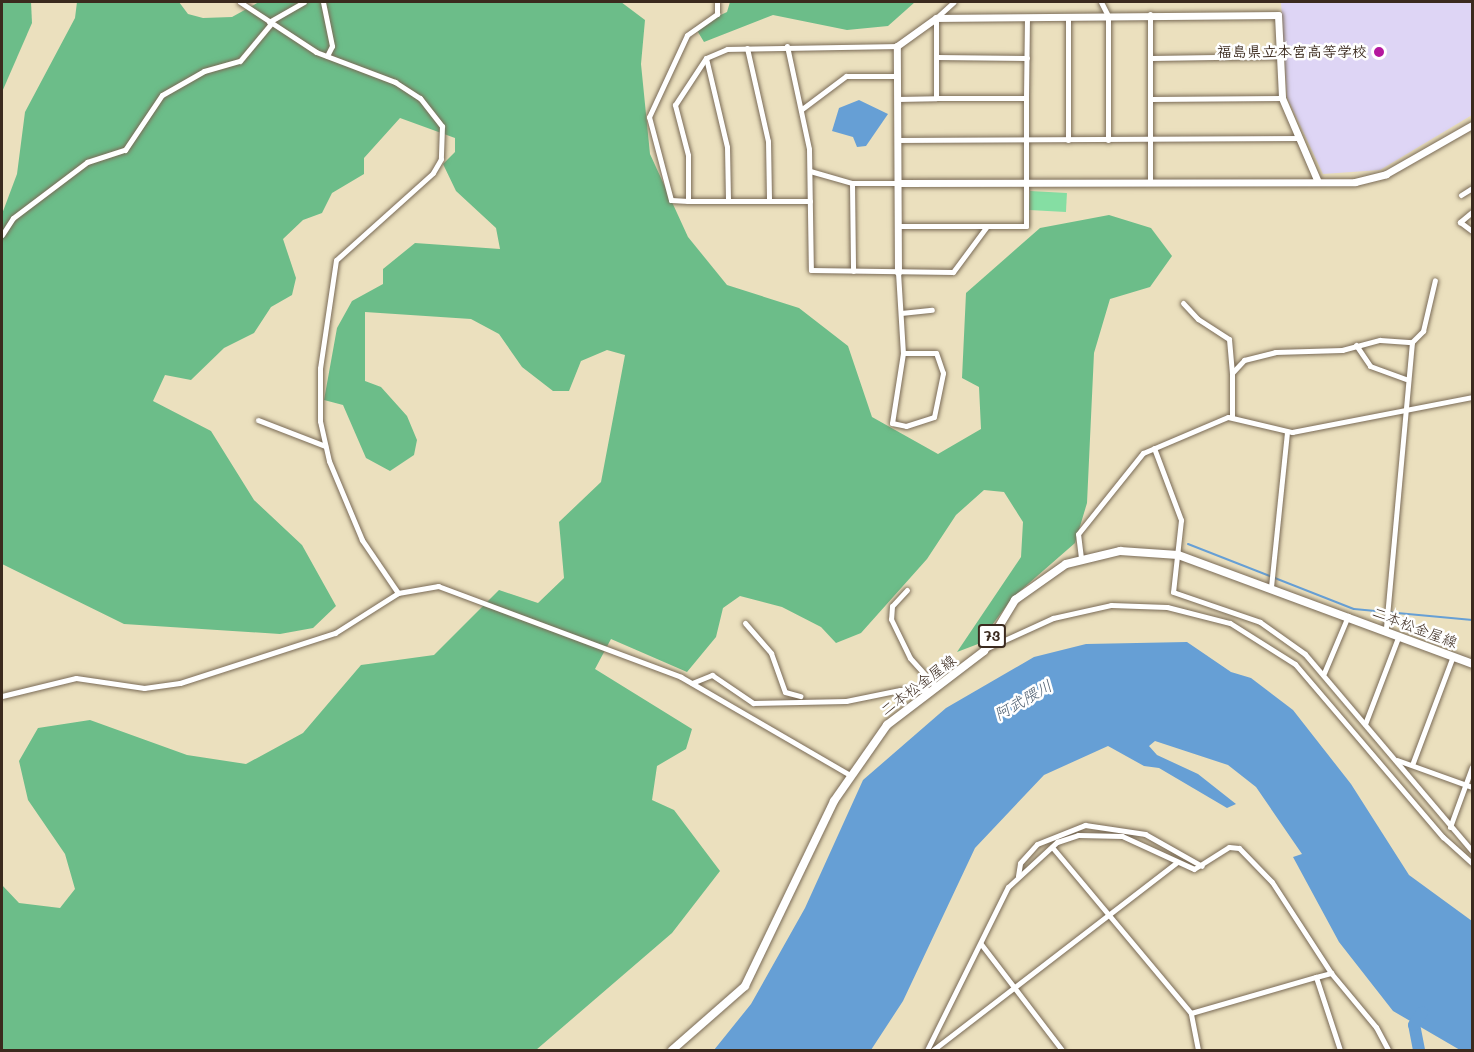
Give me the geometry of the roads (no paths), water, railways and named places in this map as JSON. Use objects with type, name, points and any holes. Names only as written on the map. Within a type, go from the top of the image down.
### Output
[{"type":"main road","name":"二本松金屋線","points":[[672,1050],[745,986],[850,775],[887,725],[986,649],[1002,616],[1033,582],[1081,558],[1142,550],[1178,555],[1272,581],[1348,616],[1473,664]]},
{"type":"street","points":[[240,2],[270,23],[327,56],[420,98],[439,121],[444,140],[433,173],[342,252],[333,268],[320,368],[325,446],[352,520],[398,593]]},
{"type":"street","points":[[2,235],[13,218],[87,162],[125,150],[162,95],[204,71],[240,61],[270,23],[304,2]]},
{"type":"street","points":[[323,2],[332,46],[327,56]]},
{"type":"street","points":[[717,2],[717,14],[687,35],[649,117],[671,200],[810,201]]},
{"type":"street","points":[[688,201],[688,154],[675,105],[706,58],[747,48],[897,46],[954,2]]},
{"type":"street","points":[[1101,2],[1108,16],[1108,140]]},
{"type":"street","points":[[936,18],[1150,14],[1278,15],[1282,98],[1318,182]]},
{"type":"street","points":[[1150,14],[1150,183]]},
{"type":"street","points":[[898,226],[1026,226],[1027,17]]},
{"type":"street","points":[[1068,17],[1068,140]]},
{"type":"street","points":[[936,18],[936,98]]},
{"type":"street","points":[[787,46],[802,109],[810,171],[811,270],[953,272],[987,226]]},
{"type":"street","points":[[897,46],[898,272],[903,353],[892,423],[906,426],[934,417],[943,373],[936,353],[903,353]]},
{"type":"street","points":[[747,48],[768,141],[769,201]]},
{"type":"street","points":[[1151,58],[1280,56]]},
{"type":"street","points":[[936,57],[1027,58]]},
{"type":"street","points":[[706,58],[727,147],[728,201]]},
{"type":"street","points":[[802,109],[846,76],[897,76]]},
{"type":"street","points":[[897,99],[1026,98]]},
{"type":"street","points":[[1150,99],[1282,98]]},
{"type":"street","points":[[810,171],[852,183],[1318,182],[1376,178],[1473,125]]},
{"type":"street","points":[[897,140],[1299,138]]},
{"type":"street","points":[[852,183],[853,271]]},
{"type":"street","points":[[1461,195],[1473,188]]},
{"type":"street","points":[[1473,212],[1460,222],[1473,231]]},
{"type":"street","points":[[1386,630],[1406,380],[1412,342],[1423,331],[1435,280]]},
{"type":"street","points":[[1183,303],[1198,319],[1229,339],[1232,417]]},
{"type":"street","points":[[901,313],[932,310]]},
{"type":"street","points":[[1232,373],[1244,360],[1275,352],[1356,345],[1380,339],[1412,342]]},
{"type":"street","points":[[1356,345],[1370,366],[1406,380]]},
{"type":"street","points":[[1081,558],[1078,534],[1133,463],[1154,448],[1232,417],[1287,432],[1473,397]]},
{"type":"street","points":[[258,420],[325,446]]},
{"type":"street","points":[[1272,581],[1287,432]]},
{"type":"street","points":[[1154,448],[1179,511],[1178,555],[1173,592],[1260,622],[1324,673],[1450,828],[1473,851]]},
{"type":"street","points":[[2,696],[76,678],[144,688],[180,683],[335,633],[398,593],[448,588],[692,682],[850,775]]},
{"type":"street","points":[[908,590],[892,606],[891,619],[910,657],[934,688]]},
{"type":"street","points":[[986,649],[1053,618],[1111,605],[1167,607],[1230,624],[1294,664],[1443,837],[1473,863]]},
{"type":"street","points":[[1324,673],[1348,616]]},
{"type":"street","points":[[746,623],[771,653],[785,692],[807,699]]},
{"type":"street","points":[[1365,724],[1399,635]]},
{"type":"street","points":[[1412,765],[1454,656]]},
{"type":"street","points":[[692,682],[712,675],[753,703],[807,699],[846,701],[900,690],[934,688]]},
{"type":"street","points":[[1395,759],[1473,787]]},
{"type":"street","points":[[1450,828],[1473,766]]},
{"type":"street","points":[[927,1050],[1018,876],[1020,863],[1037,844],[1085,825],[1145,834],[1202,866]]},
{"type":"street","points":[[1018,876],[1052,847],[1078,835],[1107,834],[1176,863],[1202,866],[1229,847],[1239,848],[1272,882],[1331,973],[1376,1027],[1388,1050]]},
{"type":"street","points":[[1052,847],[1191,1013],[1198,1050]]},
{"type":"street","points":[[933,1050],[1176,863]]},
{"type":"street","points":[[981,945],[1062,1050]]},
{"type":"street","points":[[1191,1013],[1331,973]]},
{"type":"street","points":[[1316,977],[1340,1050]]},
{"type":"water","points":[[859,100],[888,114],[866,146],[857,147],[853,137],[832,131],[839,108]]},
{"type":"water","name":"阿武隈川","points":[[1187,642],[1231,672],[1251,678],[1293,710],[1351,784],[1409,875],[1472,921],[1472,1050],[1460,1050],[1393,1011],[1339,942],[1293,857],[1302,854],[1256,787],[1228,765],[1155,741],[1149,746],[1157,755],[1198,774],[1236,804],[1227,808],[1159,768],[1144,766],[1108,746],[1044,775],[975,848],[903,1001],[871,1050],[714,1050],[751,1004],[805,908],[863,780],[946,708],[1034,657],[1086,644]]},
{"type":"waterway","points":[[1188,544],[1354,609],[1472,620]]},
{"type":"waterway","points":[[1419,1050],[1414,1025],[1422,1012]]},
{"type":"place","name":"福島県立本宮高等学校","points":[[1379,52]]}]
